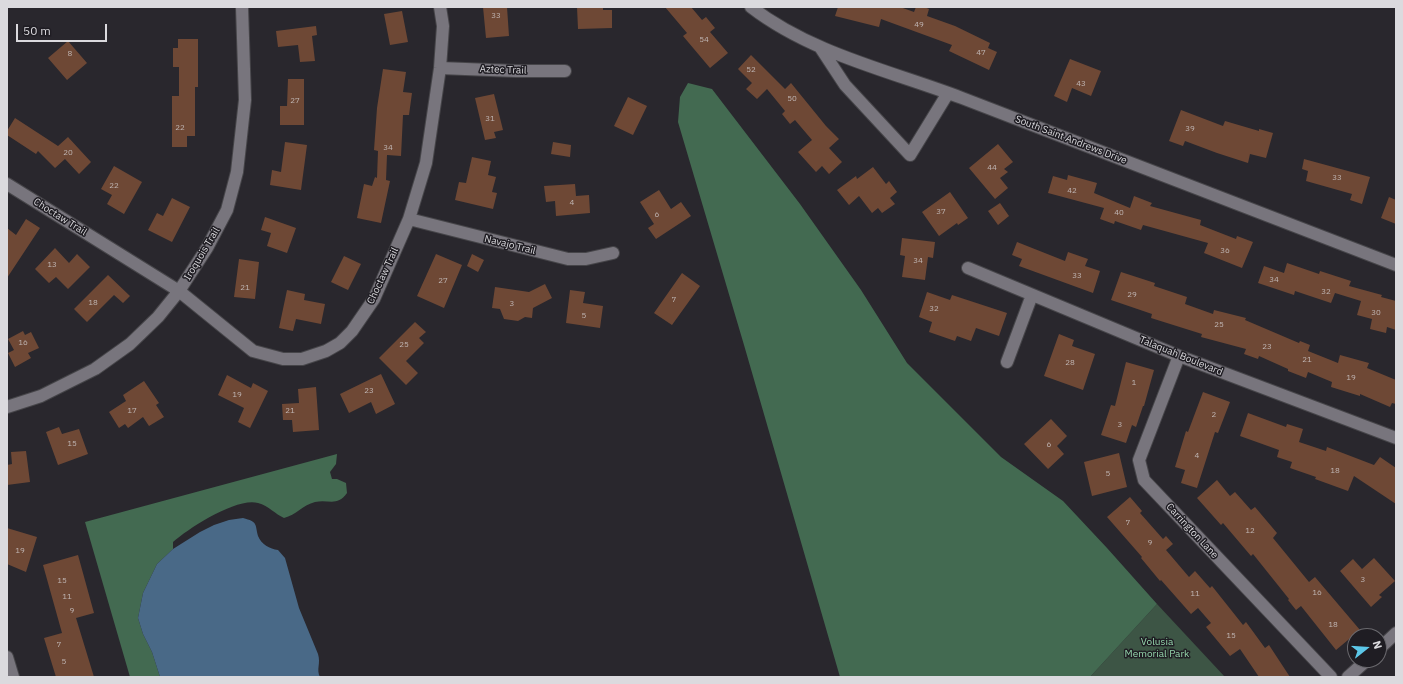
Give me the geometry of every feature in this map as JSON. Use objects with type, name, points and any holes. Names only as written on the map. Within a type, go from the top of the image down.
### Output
[{"type":"street","name":"Iroquois Trail","points":[[7,406],[40,396],[95,369],[130,344],[158,317],[179,291],[207,248],[227,210],[237,172],[245,100],[242,7]]},
{"type":"street","name":"Choctaw Trail","points":[[7,184],[179,291],[253,351],[283,359],[302,359],[326,352],[340,343],[352,331],[374,298],[409,219],[426,163],[440,68],[442,26],[440,7]]},
{"type":"street","name":"South Saint Andrews Drive","points":[[751,7],[764,17],[820,47],[948,93],[1396,265]]},
{"type":"street","points":[[820,47],[845,85],[910,155],[948,93]]},
{"type":"street","name":"Aztec Trail","points":[[440,68],[565,71]]},
{"type":"street","name":"Navajo Trail","points":[[409,219],[568,259],[586,259],[613,253]]},
{"type":"street","name":"Talaquah Boulevard","points":[[968,268],[1179,356],[1396,438]]},
{"type":"street","points":[[1007,362],[1032,295]]},
{"type":"street","name":"Carrington Lane","points":[[1179,356],[1140,460],[1144,480],[1331,677]]},
{"type":"street","points":[[1387,642],[1396,634]]},
{"type":"street","points":[[7,657],[13,677]]},
{"type":"street","points":[[1348,677],[1358,668]]},
{"type":"green space","points":[[688,83],[712,89],[800,204],[861,290],[907,363],[1001,457],[1063,501],[1157,604],[1090,677],[840,677],[678,122],[680,97]]},
{"type":"green space","points":[[337,454],[336,464],[330,472],[332,479],[337,479],[346,483],[347,493],[340,500],[332,502],[315,502],[284,518],[265,506],[258,503],[249,502],[226,509],[214,515],[190,529],[173,542],[173,549],[157,564],[143,593],[138,618],[143,634],[152,652],[160,677],[130,677],[85,522]]},
{"type":"green space","name":"Volusia Memorial Park","points":[[1157,604],[1225,677],[1090,677]]},
{"type":"water","points":[[243,518],[254,522],[259,539],[272,549],[278,550],[285,558],[299,608],[318,654],[318,671],[320,677],[160,677],[152,652],[143,634],[138,618],[143,593],[157,564],[173,549],[200,532],[229,520]]},
{"type":"building","points":[[483,7],[507,7],[509,36],[486,38]]},
{"type":"building","points":[[577,7],[603,7],[603,10],[612,10],[612,28],[578,29]]},
{"type":"building","points":[[665,7],[691,7],[702,20],[706,17],[715,28],[710,32],[728,53],[710,68],[683,36],[687,33]]},
{"type":"building","points":[[838,7],[900,7],[914,12],[916,7],[924,7],[929,9],[927,16],[955,26],[990,43],[988,48],[997,52],[989,70],[949,51],[952,45],[881,19],[879,27],[835,16]]},
{"type":"building","points":[[402,11],[408,42],[390,45],[384,14]]},
{"type":"building","points":[[316,26],[317,35],[312,36],[315,61],[300,62],[298,45],[278,47],[276,31]]},
{"type":"building","points":[[178,39],[198,39],[198,87],[195,87],[195,136],[187,136],[187,147],[172,147],[172,96],[179,96],[179,67],[173,67],[173,48],[178,48]]},
{"type":"building","points":[[68,41],[87,63],[67,80],[48,58]]},
{"type":"building","points":[[751,55],[785,89],[791,83],[826,126],[839,139],[829,148],[842,162],[829,174],[822,166],[816,172],[798,152],[812,140],[795,120],[790,124],[782,114],[785,111],[767,89],[757,99],[746,89],[752,83],[738,69]]},
{"type":"building","points":[[1070,59],[1101,71],[1091,96],[1072,88],[1067,102],[1054,96]]},
{"type":"building","points":[[383,69],[406,72],[403,92],[412,93],[409,115],[403,115],[401,156],[387,155],[386,180],[390,181],[381,223],[357,218],[364,184],[372,186],[375,177],[377,178],[378,151],[374,150],[377,108]]},
{"type":"building","points":[[288,79],[304,79],[304,125],[280,125],[280,106],[287,106]]},
{"type":"building","points":[[494,94],[503,130],[494,132],[496,138],[485,140],[475,98]]},
{"type":"building","points":[[628,97],[647,106],[633,135],[614,126]]},
{"type":"building","points":[[1181,110],[1223,126],[1225,121],[1259,131],[1259,129],[1273,133],[1266,158],[1250,154],[1248,163],[1185,141],[1183,146],[1169,141]]},
{"type":"building","points":[[15,118],[58,146],[68,137],[91,162],[79,174],[65,159],[55,168],[38,151],[36,154],[7,135],[7,131]]},
{"type":"building","points":[[285,142],[307,145],[301,190],[270,185],[272,170],[281,172]]},
{"type":"building","points":[[553,142],[571,145],[570,157],[551,154]]},
{"type":"building","points":[[998,144],[1013,162],[1004,169],[1008,172],[1000,178],[1008,188],[995,199],[969,168]]},
{"type":"building","points":[[472,157],[491,161],[488,175],[496,177],[492,192],[497,193],[493,209],[455,200],[459,182],[466,183]]},
{"type":"building","points":[[1304,159],[1370,177],[1362,204],[1350,200],[1352,194],[1306,181],[1308,171],[1302,169]]},
{"type":"building","points":[[114,166],[142,182],[124,214],[107,204],[112,195],[101,189]]},
{"type":"building","points":[[873,167],[886,184],[889,181],[897,192],[890,198],[895,204],[882,213],[878,208],[872,213],[859,196],[849,205],[837,190],[856,176],[857,179]]},
{"type":"building","points":[[1068,175],[1097,183],[1094,193],[1130,208],[1134,196],[1152,203],[1150,206],[1201,220],[1200,225],[1236,239],[1237,236],[1253,242],[1242,268],[1204,253],[1208,243],[1143,225],[1141,230],[1115,221],[1114,224],[1100,219],[1104,208],[1048,193],[1053,176],[1067,180]]},
{"type":"building","points":[[575,184],[576,196],[589,195],[590,213],[556,216],[555,201],[546,202],[544,186]]},
{"type":"building","points":[[659,190],[671,209],[681,202],[691,216],[656,239],[648,228],[654,224],[640,202]]},
{"type":"building","points":[[950,192],[968,218],[958,225],[957,223],[939,236],[922,212]]},
{"type":"building","points":[[1389,197],[1396,200],[1396,224],[1381,218]]},
{"type":"building","points":[[172,198],[190,207],[172,242],[148,230],[157,213],[163,216]]},
{"type":"building","points":[[1000,203],[1009,216],[998,225],[988,211]]},
{"type":"building","points":[[265,217],[296,228],[287,253],[267,246],[271,233],[261,230]]},
{"type":"building","points":[[26,219],[40,228],[7,278],[7,228],[16,235]]},
{"type":"building","points":[[902,238],[935,242],[933,258],[928,257],[925,280],[902,277],[905,256],[900,255]]},
{"type":"building","points":[[1017,242],[1065,261],[1068,252],[1088,259],[1085,266],[1100,271],[1093,293],[1019,266],[1022,259],[1012,255]]},
{"type":"building","points":[[55,248],[69,263],[77,254],[90,267],[68,289],[56,277],[49,283],[35,269]]},
{"type":"building","points":[[436,254],[462,265],[444,308],[417,296]]},
{"type":"building","points":[[472,254],[484,260],[478,272],[467,266]]},
{"type":"building","points":[[344,256],[361,264],[348,290],[331,282]]},
{"type":"building","points":[[239,259],[259,262],[255,299],[234,297]]},
{"type":"building","points":[[1287,263],[1319,274],[1320,271],[1351,281],[1349,286],[1382,295],[1381,297],[1396,301],[1396,330],[1387,327],[1386,333],[1370,329],[1372,319],[1357,315],[1361,301],[1335,293],[1331,303],[1295,291],[1294,295],[1258,283],[1264,266],[1284,273]]},
{"type":"building","points":[[1121,272],[1155,283],[1154,286],[1187,297],[1185,304],[1213,314],[1214,310],[1246,318],[1245,320],[1299,343],[1300,341],[1310,345],[1308,351],[1338,363],[1340,355],[1369,363],[1367,368],[1396,380],[1396,404],[1392,403],[1390,407],[1360,394],[1360,396],[1331,387],[1332,382],[1308,372],[1306,378],[1288,371],[1288,369],[1259,356],[1258,359],[1244,354],[1246,349],[1201,337],[1202,334],[1151,318],[1152,314],[1111,300]]},
{"type":"building","points":[[682,273],[700,286],[672,325],[654,313]]},
{"type":"building","points":[[108,275],[130,296],[123,303],[114,295],[87,322],[74,309]]},
{"type":"building","points":[[545,284],[552,298],[533,308],[532,318],[525,317],[518,321],[504,319],[500,309],[492,308],[495,287],[529,292]]},
{"type":"building","points":[[287,290],[305,294],[304,300],[325,304],[321,324],[296,319],[293,331],[279,328]]},
{"type":"building","points":[[570,290],[585,292],[583,303],[603,306],[600,328],[566,323]]},
{"type":"building","points":[[927,292],[950,300],[952,295],[1007,313],[999,336],[976,328],[971,341],[957,336],[955,341],[929,332],[932,322],[919,317]]},
{"type":"building","points":[[415,322],[426,332],[419,338],[424,343],[406,361],[418,373],[406,385],[379,358]]},
{"type":"building","points":[[23,331],[25,335],[31,332],[39,348],[28,353],[31,358],[15,367],[8,353],[14,350],[8,339]]},
{"type":"building","points":[[1059,334],[1074,340],[1072,346],[1095,354],[1083,390],[1044,376]]},
{"type":"building","points":[[1126,362],[1154,370],[1144,406],[1136,427],[1132,425],[1126,443],[1101,435],[1111,405],[1115,406]]},
{"type":"building","points":[[381,374],[395,404],[376,414],[371,402],[349,413],[340,394]]},
{"type":"building","points":[[227,375],[251,388],[253,383],[268,391],[250,428],[238,422],[244,408],[218,395]]},
{"type":"building","points":[[144,381],[159,403],[156,405],[164,417],[149,426],[143,417],[128,428],[125,424],[119,428],[109,412],[126,401],[123,395]]},
{"type":"building","points":[[316,387],[319,430],[293,432],[292,420],[283,420],[282,404],[299,403],[298,389]]},
{"type":"building","points":[[1203,392],[1230,402],[1218,433],[1215,432],[1197,488],[1181,483],[1185,470],[1175,467],[1186,431],[1188,432]]},
{"type":"building","points":[[1248,413],[1286,427],[1287,424],[1303,429],[1299,442],[1326,451],[1327,447],[1374,465],[1380,457],[1396,468],[1396,504],[1354,476],[1348,491],[1315,479],[1316,477],[1290,468],[1292,462],[1277,457],[1279,450],[1240,436]]},
{"type":"building","points":[[1051,419],[1067,436],[1057,446],[1064,454],[1048,469],[1024,444]]},
{"type":"building","points":[[59,427],[62,434],[79,429],[88,454],[58,465],[46,432]]},
{"type":"building","points":[[26,451],[30,482],[7,485],[7,465],[12,464],[11,452]]},
{"type":"building","points":[[1119,453],[1127,487],[1092,496],[1084,462]]},
{"type":"building","points":[[1217,480],[1230,496],[1235,492],[1251,510],[1255,507],[1277,533],[1273,538],[1309,582],[1315,577],[1358,628],[1347,628],[1347,641],[1336,650],[1301,606],[1296,610],[1253,554],[1251,556],[1223,523],[1221,525],[1197,498]]},
{"type":"building","points":[[1130,497],[1142,511],[1140,513],[1163,539],[1166,536],[1173,544],[1166,550],[1189,577],[1195,571],[1210,588],[1212,586],[1243,625],[1246,622],[1265,648],[1269,645],[1290,677],[1259,677],[1240,649],[1230,656],[1206,627],[1211,623],[1198,608],[1191,614],[1161,580],[1160,581],[1141,558],[1142,557],[1107,517]]},
{"type":"building","points":[[7,528],[37,537],[26,572],[7,564]]},
{"type":"building","points":[[78,555],[94,613],[76,618],[94,677],[56,677],[44,638],[62,633],[43,565]]},
{"type":"building","points":[[1374,558],[1395,581],[1379,595],[1382,597],[1371,607],[1340,571],[1353,559],[1362,569]]}]
